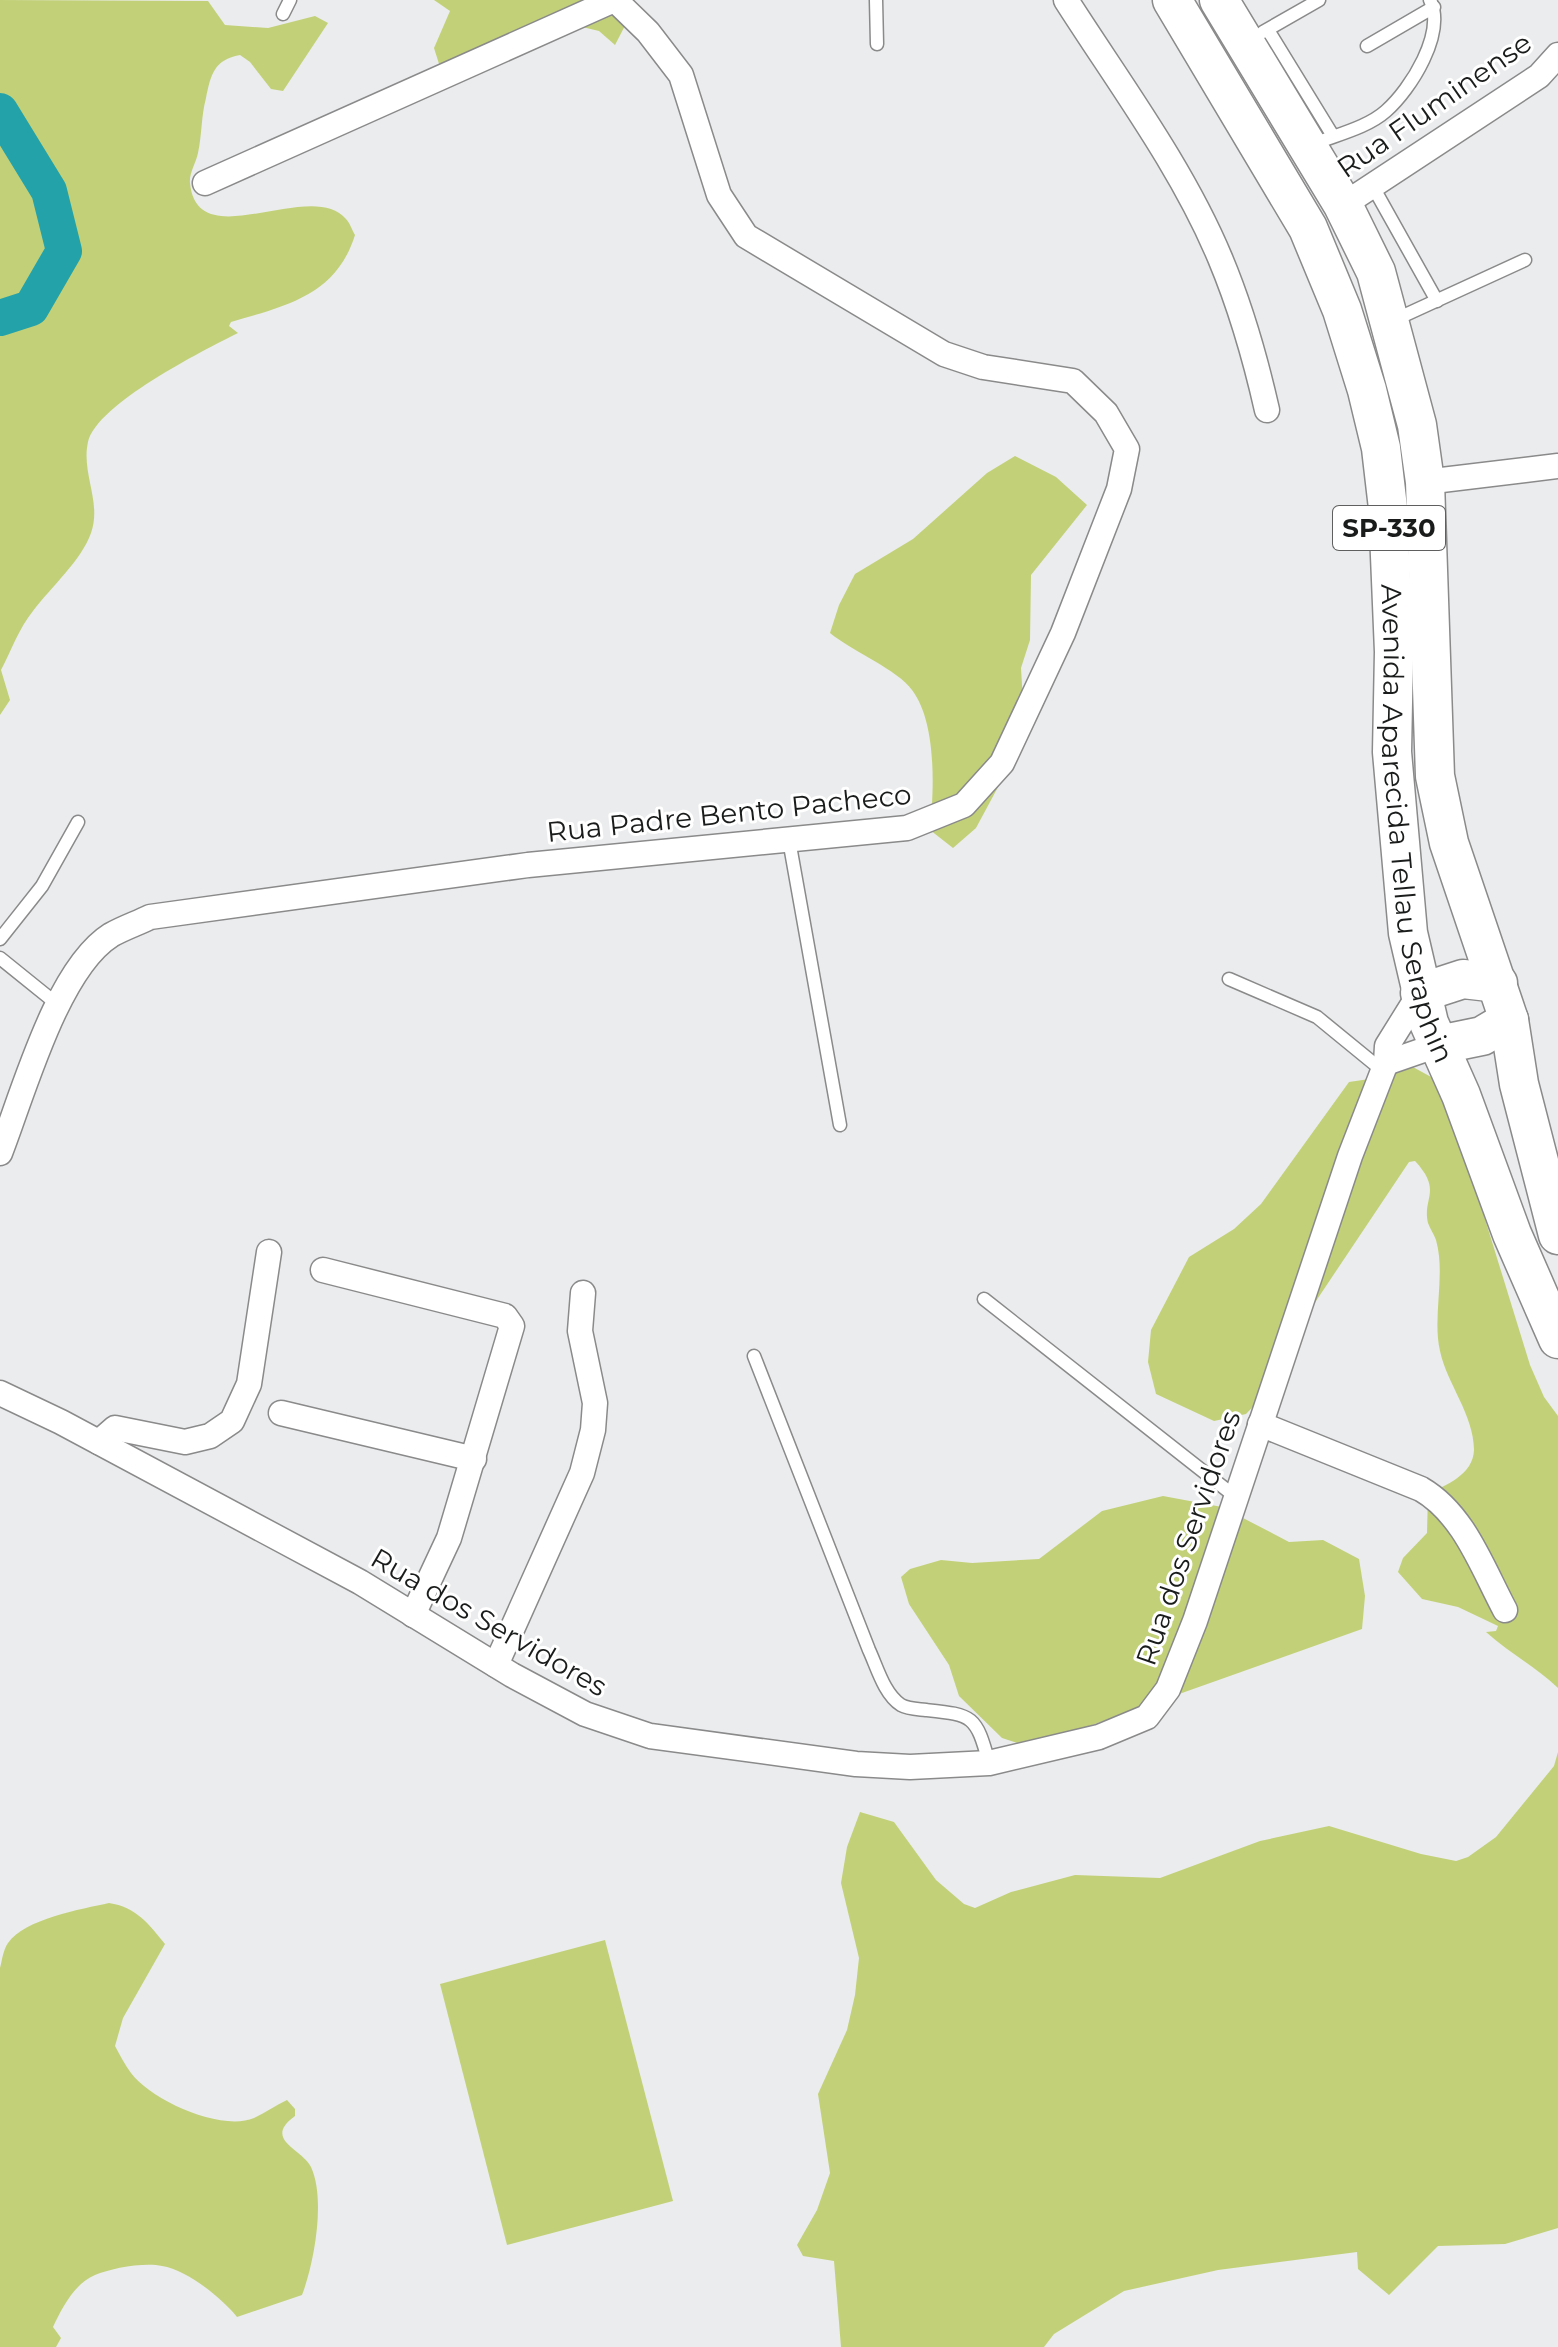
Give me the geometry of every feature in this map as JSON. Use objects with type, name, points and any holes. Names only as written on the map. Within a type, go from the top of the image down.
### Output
[{"type":"main road","name":"Avenida Aparecida Tellau Seraphin","points":[[1172,0],[1308,228],[1342,310],[1367,390],[1381,448],[1388,508],[1394,652],[1392,752],[1408,933],[1420,993],[1523,1261],[1558,1339]]},
{"type":"main road","name":"Avenida Aparecida Tellau Seraphin","points":[[1219,0],[1256,36],[1320,141],[1358,195],[1417,425],[1425,482],[1435,776],[1449,843],[1509,1020],[1519,1084],[1558,1235]]},
{"type":"main road","points":[[1420,993],[1463,979],[1498,983]]},
{"type":"main road","points":[[1438,1045],[1482,1036],[1509,1020]]},
{"type":"street","points":[[205,183],[614,0]]},
{"type":"street","name":"Rua Padre Bento Pacheco","points":[[0,1153],[57,1004],[82,964],[109,936],[150,917],[528,865],[907,828],[964,805],[1002,763],[1063,633],[1119,489],[1127,449],[1106,413],[1073,381],[983,367],[944,354],[746,236],[719,195],[681,75],[648,32],[614,0]]},
{"type":"street","points":[[1066,0],[1165,154],[1219,255],[1249,333],[1267,410]]},
{"type":"street","name":"Rua Fluminense","points":[[1358,195],[1539,76],[1558,55]]},
{"type":"street","points":[[1425,482],[1558,466]]},
{"type":"street","name":"Rua dos Servidores","points":[[0,1393],[99,1442],[360,1582],[496,1665],[585,1714],[650,1736],[856,1764],[910,1767],[989,1763],[1099,1737],[1134,1724],[1159,1704],[1195,1621],[1350,1156],[1384,1067],[1387,1046],[1420,993]]},
{"type":"street","points":[[1384,1067],[1438,1045]]},
{"type":"street","points":[[99,1442],[115,1428],[185,1442],[210,1436],[232,1421],[249,1384],[269,1252]]},
{"type":"street","points":[[323,1270],[505,1316],[512,1326],[449,1538],[413,1615]]},
{"type":"street","points":[[496,1665],[582,1473],[593,1430],[595,1403],[580,1331],[583,1293]]},
{"type":"street","points":[[281,1413],[474,1459]]},
{"type":"street","points":[[1260,1424],[1421,1489],[1439,1500],[1455,1518],[1505,1610]]},
{"type":"lane","points":[[283,14],[290,0]]},
{"type":"lane","points":[[876,0],[877,44]]},
{"type":"lane","points":[[1256,36],[1319,0]]},
{"type":"lane","points":[[1320,141],[1371,121],[1387,111],[1429,51],[1434,31],[1432,4],[1367,46]]},
{"type":"lane","points":[[1358,195],[1437,301]]},
{"type":"lane","points":[[1389,323],[1525,260]]},
{"type":"lane","points":[[0,939],[42,886],[78,822]]},
{"type":"lane","points":[[789,840],[840,1125]]},
{"type":"lane","points":[[0,958],[57,1004]]},
{"type":"lane","points":[[1229,979],[1317,1017],[1384,1067]]},
{"type":"lane","points":[[984,1299],[1237,1498]]},
{"type":"lane","points":[[754,1356],[869,1650],[889,1692],[900,1704],[911,1708],[962,1713],[975,1721],[989,1763]]},
{"type":"green space","points":[[0,0],[208,1],[225,25],[268,28],[315,16],[328,23],[283,91],[271,89],[250,62],[240,55],[219,64],[208,89],[190,183],[197,204],[212,214],[233,216],[308,206],[330,208],[346,219],[355,235],[346,256],[322,285],[289,304],[231,322],[229,326],[238,333],[153,380],[110,411],[96,427],[88,442],[87,454],[94,510],[91,533],[80,554],[33,611],[1,670],[10,700],[0,715]]},
{"type":"green space","points":[[434,0],[615,0],[631,14],[615,45],[599,31],[578,26],[440,67],[434,48],[450,11]]},
{"type":"green space","points":[[1015,456],[1056,477],[1087,505],[1031,575],[1030,640],[1021,668],[1023,702],[1012,761],[976,828],[953,848],[930,830],[930,738],[920,704],[912,690],[896,675],[830,633],[839,605],[855,574],[913,539],[987,473]]},
{"type":"green space","points":[[1411,1066],[1433,1078],[1452,1112],[1530,1365],[1544,1397],[1558,1416],[1558,1688],[1486,1632],[1496,1631],[1498,1626],[1458,1607],[1422,1599],[1398,1572],[1403,1558],[1427,1533],[1428,1494],[1464,1473],[1474,1450],[1470,1424],[1440,1351],[1437,1324],[1439,1253],[1428,1223],[1430,1187],[1415,1161],[1409,1162],[1314,1304],[1268,1391],[1246,1414],[1214,1421],[1156,1394],[1148,1362],[1151,1330],[1189,1257],[1234,1229],[1261,1204],[1349,1082],[1376,1078]]},
{"type":"green space","points":[[1163,1496],[1222,1507],[1289,1542],[1323,1540],[1359,1559],[1365,1596],[1362,1629],[1030,1747],[1002,1738],[959,1696],[949,1665],[909,1604],[901,1577],[910,1569],[941,1560],[972,1563],[1039,1559],[1102,1511]]},
{"type":"green space","points":[[1558,1752],[1558,2228],[1505,2244],[1438,2246],[1389,2295],[1358,2269],[1357,2252],[1218,2270],[1124,2291],[1054,2334],[1044,2347],[841,2347],[834,2261],[803,2256],[797,2245],[817,2210],[830,2173],[818,2094],[847,2030],[855,1995],[859,1958],[841,1883],[847,1847],[860,1812],[894,1822],[936,1880],[964,1904],[975,1908],[1011,1892],[1075,1875],[1160,1878],[1260,1841],[1329,1826],[1421,1854],[1456,1861],[1468,1857],[1496,1837],[1554,1766]]},
{"type":"green space","points":[[109,1903],[134,1912],[165,1944],[123,2018],[115,2046],[131,2073],[141,2083],[170,2103],[206,2117],[240,2121],[254,2118],[287,2100],[295,2109],[295,2116],[286,2124],[283,2138],[311,2167],[318,2196],[317,2231],[311,2266],[302,2295],[237,2317],[203,2286],[172,2269],[147,2265],[110,2270],[88,2279],[70,2297],[53,2327],[61,2338],[56,2347],[0,2347],[0,1968],[8,1943],[27,1927],[54,1916]]},
{"type":"green space","points":[[605,1940],[673,2201],[507,2245],[440,1984]]},
{"type":"waterway","points":[[0,111],[49,191],[64,251],[31,308],[0,318]]}]
